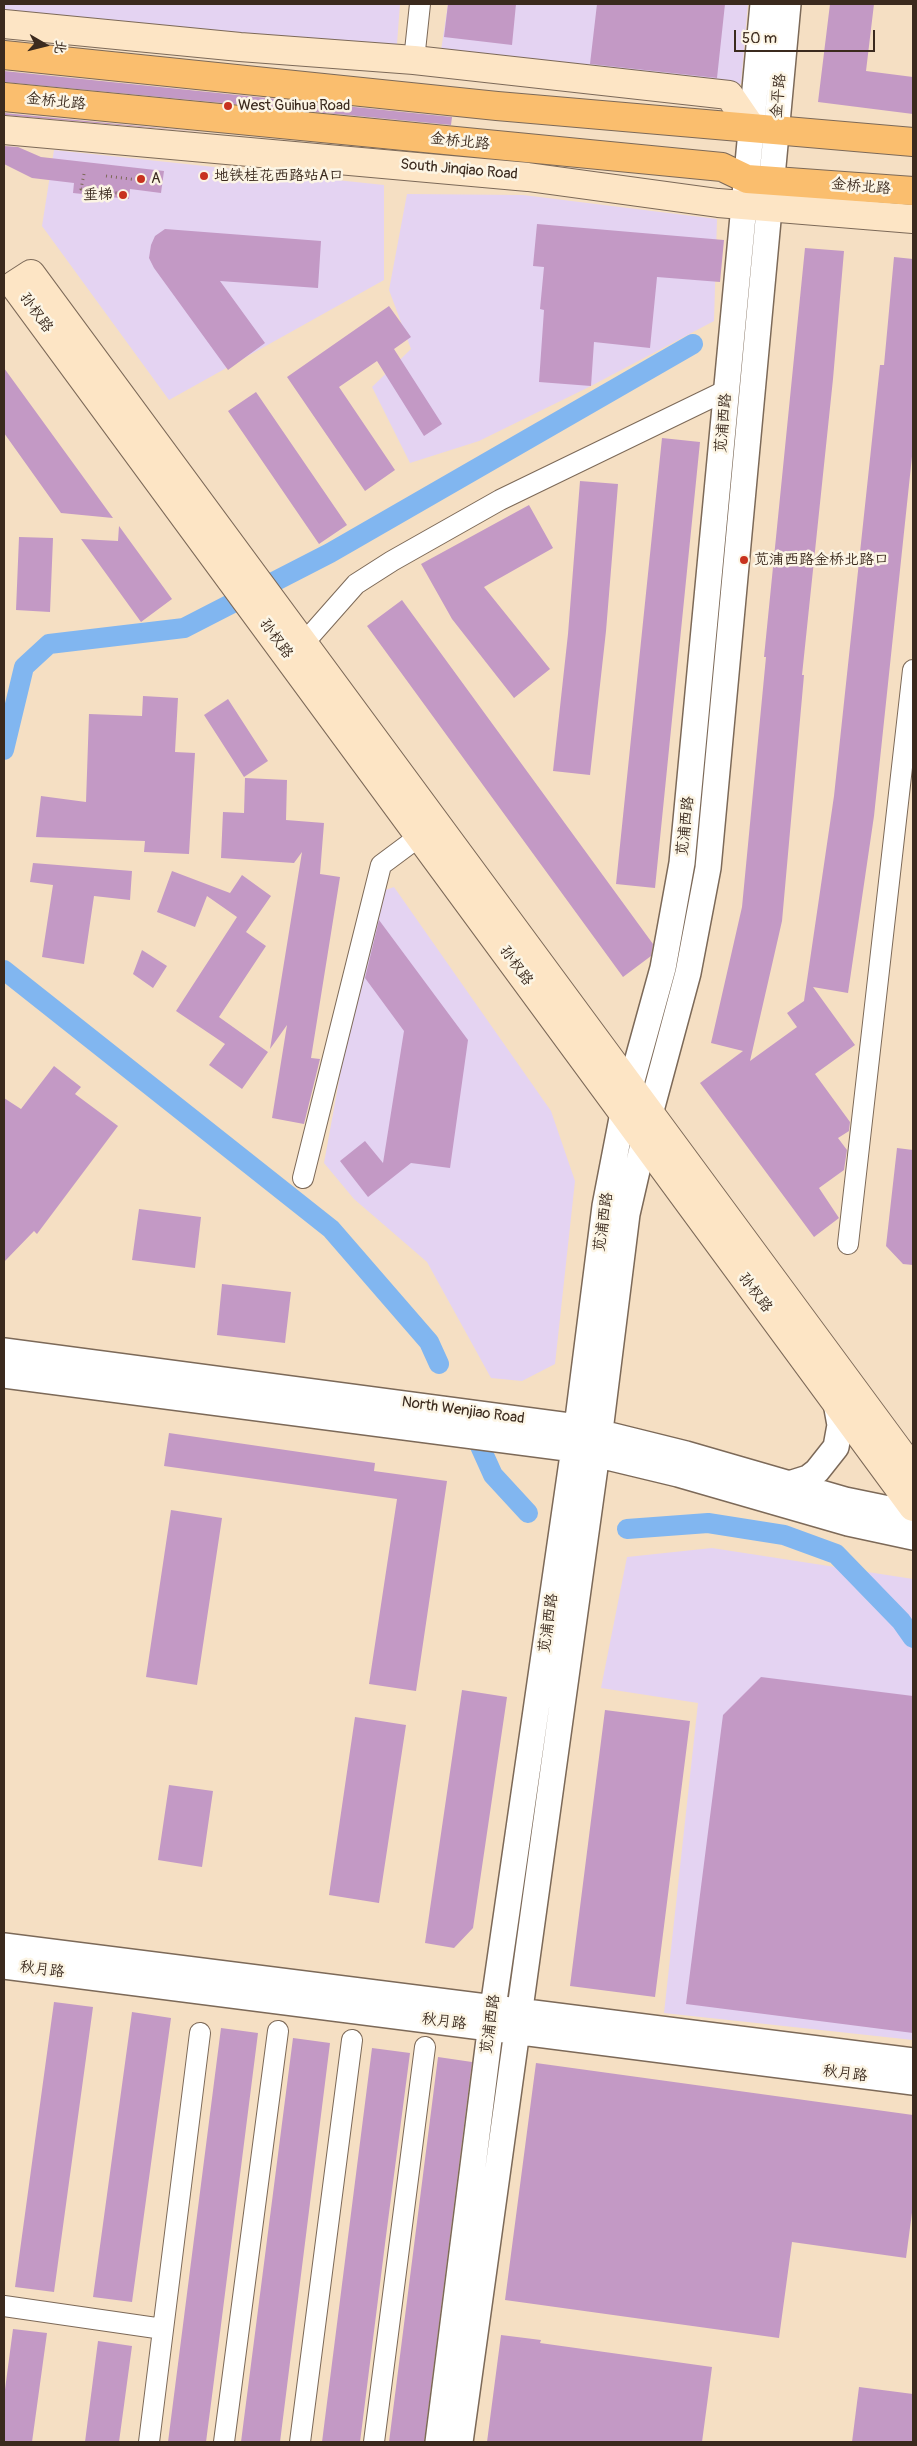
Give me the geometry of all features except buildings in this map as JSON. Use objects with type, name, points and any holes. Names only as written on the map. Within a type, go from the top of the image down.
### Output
[{"type":"main road","points":[[4,24],[240,47],[414,60],[729,94],[764,128]]},
{"type":"main road","points":[[4,55],[497,106],[913,142]]},
{"type":"main road","name":"金桥北路","points":[[4,97],[722,167],[759,180],[913,192]]},
{"type":"main road","name":"South Jinqiao Road","points":[[4,130],[528,177],[757,206],[913,219]]},
{"type":"main road","points":[[479,144],[528,177]]},
{"type":"main road","name":"孙权路","points":[[240,575],[31,274],[14,284],[240,575],[288,634],[631,1086],[643,1142],[913,1507]]},
{"type":"main road","name":"孙权路","points":[[288,634],[420,836],[913,1470]]},
{"type":"street","points":[[414,60],[420,4]]},
{"type":"street","name":"苋浦西路","points":[[460,2442],[518,2021],[587,1440],[605,1206],[636,1113],[688,973],[708,868],[764,128],[763,4]]},
{"type":"street","name":"金平路","points":[[764,128],[788,4]]},
{"type":"street","name":"苋浦西路","points":[[631,1086],[663,968],[682,862],[727,390],[757,206]]},
{"type":"street","points":[[288,634],[356,584],[392,561],[500,500],[727,390]]},
{"type":"street","points":[[848,1244],[913,670]]},
{"type":"street","points":[[303,1178],[381,864],[420,836]]},
{"type":"street","name":"苋浦西路","points":[[438,2442],[492,2018],[587,1440],[627,1214],[643,1142]]},
{"type":"street","name":"North Wenjiao Road","points":[[4,1351],[419,1417],[587,1440],[789,1484],[845,1500],[913,1514]]},
{"type":"street","name":"North Wenjiao Road","points":[[4,1375],[419,1417]]},
{"type":"street","points":[[789,1484],[808,1478],[817,1471],[836,1447],[840,1425],[836,1403]]},
{"type":"street","name":"North Wenjiao Road","points":[[587,1440],[688,1477],[848,1524],[913,1537]]},
{"type":"street","name":"秋月路","points":[[4,1946],[492,2018]]},
{"type":"street","name":"秋月路","points":[[4,1966],[913,2062]]},
{"type":"street","name":"秋月路","points":[[518,2021],[913,2082]]},
{"type":"street","points":[[224,2442],[278,2031]]},
{"type":"street","points":[[149,2442],[200,2033]]},
{"type":"street","points":[[300,2442],[352,2040]]},
{"type":"street","points":[[374,2442],[425,2047]]},
{"type":"street","points":[[4,2306],[163,2329]]},
{"type":"path","points":[[84,174],[81,189],[117,193]]},
{"type":"path","points":[[106,176],[155,182]]},
{"type":"shaded area","points":[[4,4],[400,4],[396,57],[4,20]]},
{"type":"shaded area","points":[[448,4],[748,4],[741,84],[440,57]]},
{"type":"shaded area","points":[[54,150],[384,185],[384,280],[169,400],[42,226]]},
{"type":"shaded area","points":[[407,194],[523,195],[717,219],[714,321],[591,386],[479,441],[410,463],[372,387],[411,349],[389,290]]},
{"type":"shaded area","points":[[394,887],[551,1111],[575,1181],[555,1364],[522,1381],[491,1378],[427,1262],[354,1199],[324,1163],[373,894]]},
{"type":"shaded area","points":[[712,1548],[913,1579],[913,2040],[664,2013],[698,1703],[601,1688],[627,1557]]},
{"type":"waterway","points":[[4,750],[24,667],[49,644],[184,628],[330,553],[693,344]]},
{"type":"waterway","points":[[4,970],[331,1229],[429,1342],[439,1364]]},
{"type":"waterway","points":[[479,1444],[493,1475],[528,1513]]},
{"type":"waterway","points":[[627,1529],[708,1523],[784,1535],[836,1554],[901,1621],[913,1638]]},
{"type":"place","name":"West Guihua Road","points":[[228,106]]},
{"type":"place","name":"地铁桂花西路站A口","points":[[204,176]]},
{"type":"place","name":"A","points":[[141,179]]},
{"type":"place","name":"垂梯","points":[[123,195]]},
{"type":"place","name":"苋浦西路金桥北路口","points":[[744,560]]}]
